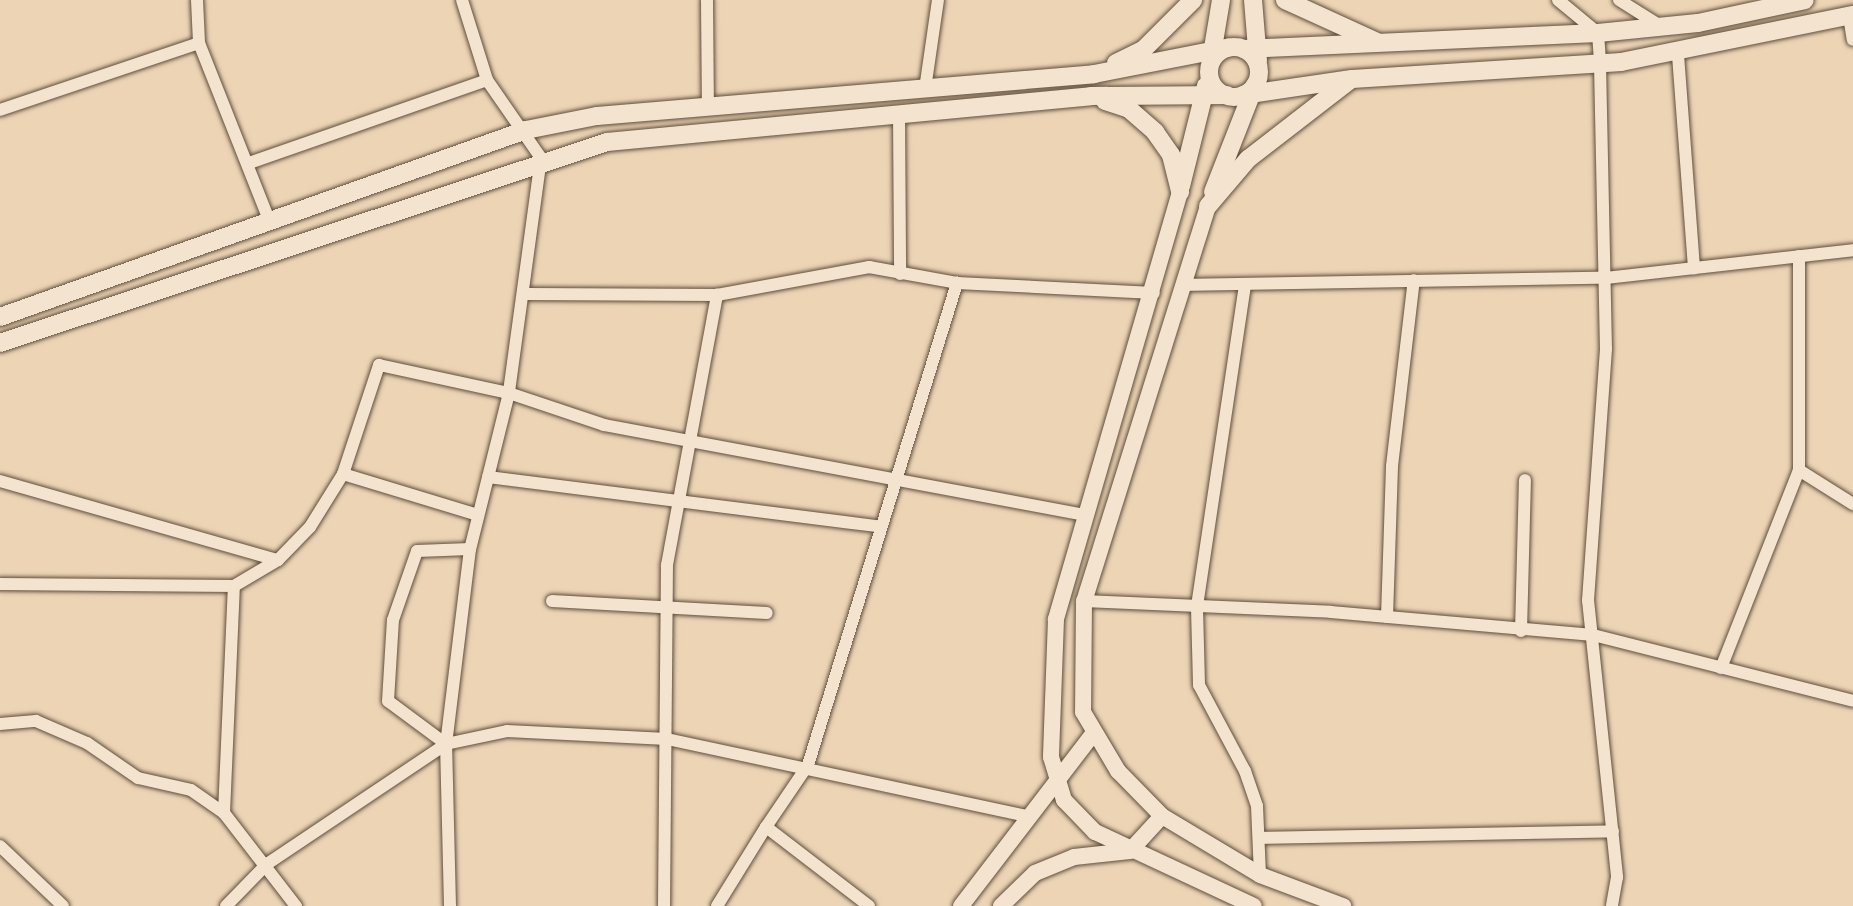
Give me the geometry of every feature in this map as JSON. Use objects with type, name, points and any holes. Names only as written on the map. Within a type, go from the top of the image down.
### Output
[{"type":"main road","points":[[1094,74],[1143,50],[1193,0]]},
{"type":"main road","points":[[1221,0],[1236,70]]},
{"type":"main road","points":[[1208,206],[1253,0]]},
{"type":"main road","points":[[1285,0],[1335,28],[1391,46]]},
{"type":"main road","points":[[0,343],[541,158],[607,142],[1091,96],[1203,95],[1236,70],[1391,46],[1662,27],[1805,0]]},
{"type":"main road","points":[[0,317],[526,130],[708,107],[1094,74],[1236,70],[1352,79],[1600,64],[1678,55],[1851,16]]},
{"type":"main road","points":[[1208,206],[1264,144],[1352,79]]},
{"type":"main road","points":[[1180,192],[1203,95]]},
{"type":"main road","points":[[1091,96],[1129,109],[1155,132],[1171,155],[1180,192]]},
{"type":"street","points":[[197,0],[199,43],[270,222]]},
{"type":"street","points":[[450,906],[446,744],[470,549],[509,393],[527,294],[541,158],[526,130],[487,80],[462,0]]},
{"type":"street","points":[[707,0],[708,107]]},
{"type":"street","points":[[925,89],[938,0]]},
{"type":"street","points":[[1619,0],[1662,27]]},
{"type":"street","points":[[1559,1],[1598,33],[1600,64],[1605,278],[1588,600],[1613,831],[1612,906]]},
{"type":"street","points":[[1851,16],[1853,40]]},
{"type":"street","points":[[0,110],[199,43]]},
{"type":"street","points":[[1678,55],[1694,268]]},
{"type":"street","points":[[249,163],[487,80]]},
{"type":"street","points":[[899,113],[900,274]]},
{"type":"street","points":[[1180,192],[1154,293],[1084,515],[1056,619],[1047,706],[1055,783],[1095,832],[1253,906]]},
{"type":"street","points":[[1208,206],[1084,601],[1080,682],[1092,735],[1162,816],[1260,875],[1343,906]]},
{"type":"street","points":[[1185,285],[1605,278],[1853,250]]},
{"type":"street","points":[[1721,668],[1799,470],[1799,256]]},
{"type":"street","points":[[527,294],[717,295],[869,267],[957,283],[1154,293]]},
{"type":"street","points":[[1387,617],[1392,466],[1414,280]]},
{"type":"street","points":[[717,906],[808,765],[877,526],[901,481],[957,283]]},
{"type":"street","points":[[1245,285],[1197,608],[1199,685],[1245,771],[1261,838],[1260,875]]},
{"type":"street","points":[[664,906],[667,739],[664,609],[678,497],[717,295]]},
{"type":"street","points":[[0,584],[234,586],[278,560],[310,527],[343,474],[379,365],[509,393],[604,425],[1084,515]]},
{"type":"street","points":[[1799,470],[1853,504]]},
{"type":"street","points":[[343,474],[478,515]]},
{"type":"street","points":[[488,477],[678,497],[877,526]]},
{"type":"street","points":[[1521,631],[1525,480]]},
{"type":"street","points":[[0,481],[278,560]]},
{"type":"street","points":[[446,744],[388,701],[393,620],[417,551],[470,549]]},
{"type":"street","points":[[224,813],[234,586]]},
{"type":"street","points":[[552,601],[767,613]]},
{"type":"street","points":[[1084,601],[1387,617],[1593,635],[1853,701]]},
{"type":"street","points":[[0,724],[36,721],[87,743],[138,778],[191,790],[224,813],[267,864],[296,906]]},
{"type":"street","points":[[226,906],[267,864],[446,744],[507,731],[667,739],[808,765],[1031,817]]},
{"type":"street","points":[[961,906],[1092,735]]},
{"type":"street","points":[[1001,906],[1035,873],[1074,857],[1130,851],[1162,816]]},
{"type":"street","points":[[766,827],[869,906]]},
{"type":"street","points":[[1261,838],[1613,831]]},
{"type":"street","points":[[0,846],[63,906]]}]
